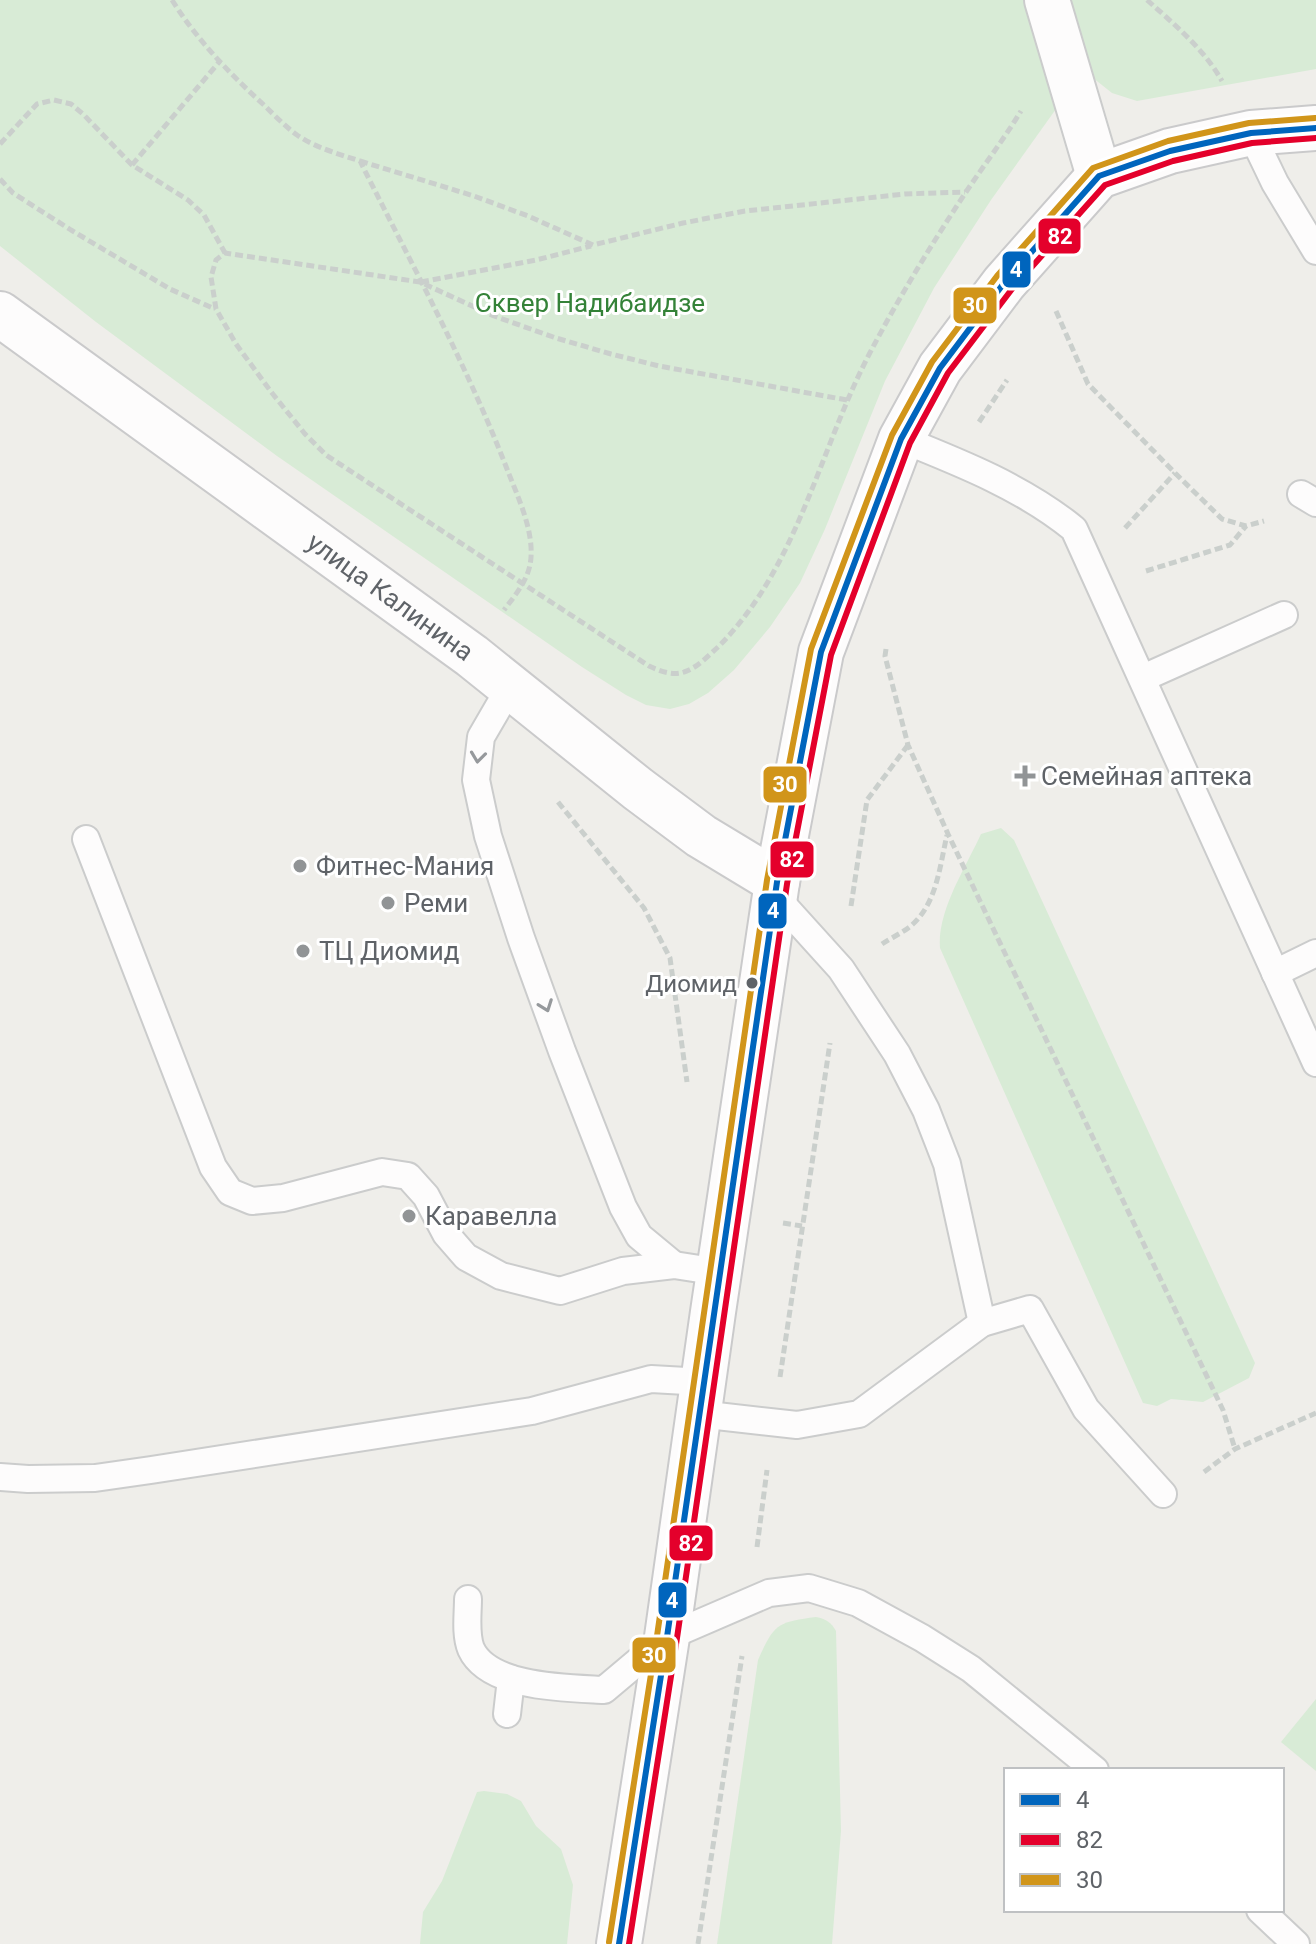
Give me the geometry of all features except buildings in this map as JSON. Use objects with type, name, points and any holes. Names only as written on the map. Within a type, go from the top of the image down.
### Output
[{"type":"main road","points":[[1047,0],[1099,176]]},
{"type":"main road","points":[[619,1944],[776,889],[821,652],[901,439],[940,368],[1004,283],[1099,176],[1170,151],[1251,133],[1316,128]]},
{"type":"main road","name":"улица Калинина","points":[[0,314],[421,618],[701,836],[776,889]]},
{"type":"lane","points":[[1251,133],[1275,183],[1316,251]]},
{"type":"lane","points":[[901,439],[955,461],[1050,509],[1074,529],[1316,1063]]},
{"type":"lane","points":[[1143,678],[1284,615]]},
{"type":"lane","points":[[510,687],[481,737],[476,780],[488,836],[531,966],[623,1207],[639,1236],[674,1265]]},
{"type":"lane","points":[[86,839],[213,1167],[230,1192],[252,1201],[283,1198],[382,1172],[408,1176],[426,1196],[446,1234],[466,1257],[501,1276],[560,1291],[623,1271],[674,1265],[719,1272]]},
{"type":"lane","points":[[776,889],[841,969],[897,1054],[932,1123],[947,1164],[982,1323]]},
{"type":"lane","points":[[1275,973],[1316,953]]},
{"type":"lane","points":[[0,1477],[95,1478],[151,1470],[532,1411],[651,1379],[701,1398],[797,1425],[859,1414],[982,1323],[1030,1309],[1086,1409],[1163,1494]]},
{"type":"lane","points":[[468,1599],[471,1649],[482,1664],[511,1679],[536,1685],[604,1690],[667,1637],[769,1593],[809,1588],[858,1603],[971,1669],[1093,1768]]},
{"type":"lane","points":[[507,1714],[511,1679]]},
{"type":"lane","points":[[1262,1912],[1296,1944]]},
{"type":"path","points":[[172,0],[189,26],[240,83],[297,135],[360,161],[528,216],[593,245]]},
{"type":"path","points":[[1147,0],[1182,31],[1215,68],[1251,133]]},
{"type":"path","points":[[132,165],[220,61]]},
{"type":"path","points":[[0,144],[37,104],[54,100],[71,104],[132,165],[188,200],[204,215],[225,253]]},
{"type":"path","points":[[847,400],[674,369],[611,354],[494,316],[420,282],[225,253],[216,260],[211,277],[216,309],[236,344],[305,434],[326,455],[649,666],[673,674],[685,672],[703,662],[728,636],[756,601],[779,563],[804,511],[847,400],[872,349],[911,279],[1023,107]]},
{"type":"path","points":[[360,161],[458,359],[525,515],[532,554],[523,583]]},
{"type":"path","points":[[0,179],[13,193],[71,230],[170,289],[216,309]]},
{"type":"path","points":[[420,282],[536,260],[683,223],[745,211],[889,195],[966,192]]},
{"type":"path","points":[[1046,320],[1054,306],[1088,384],[1222,519],[1246,526],[1272,519]]},
{"type":"path","points":[[955,461],[1012,373]]},
{"type":"path","points":[[1118,535],[1175,473]]},
{"type":"path","points":[[1099,585],[1230,545],[1246,526]]},
{"type":"path","points":[[887,644],[885,656],[908,745],[1223,1410],[1235,1449]]},
{"type":"path","points":[[867,800],[908,745]]},
{"type":"path","points":[[552,794],[644,908],[670,958],[688,1095]]},
{"type":"path","points":[[841,969],[912,925],[926,909],[948,834]]},
{"type":"path","points":[[1200,1475],[1235,1449],[1316,1413]]},
{"type":"green space","name":"Сквер Надибаидзе","points":[[0,0],[1039,0],[1060,90],[1056,109],[991,200],[934,288],[885,381],[800,583],[770,627],[734,670],[708,693],[689,704],[670,709],[646,705],[582,667],[277,456],[96,322],[0,246]]},
{"type":"green space","points":[[1056,0],[1316,0],[1316,69],[1137,101],[1112,93],[1078,66]]},
{"type":"green space","points":[[1001,828],[1014,840],[1255,1363],[1249,1378],[1203,1402],[1171,1399],[1157,1406],[1143,1403],[940,948],[940,934],[948,904],[981,834]]},
{"type":"green space","points":[[816,1617],[828,1621],[836,1631],[841,1831],[832,1944],[717,1944],[758,1660],[778,1627]]},
{"type":"green space","points":[[1316,1699],[1316,1771],[1281,1742]]},
{"type":"green space","points":[[477,1792],[507,1794],[521,1801],[536,1826],[561,1849],[573,1885],[567,1944],[420,1944],[423,1912],[442,1881]]},
{"type":"transit line","name":"30","points":[[609,1942],[657,1636],[767,880],[811,649],[892,435],[932,362],[997,276],[1093,168],[1168,141],[1249,123],[1315,118]]},
{"type":"transit line","name":"4","points":[[619,1944],[777,882],[821,652],[901,439],[940,368],[1004,283],[1099,176],[1170,151],[1251,133],[1316,128]]},
{"type":"transit line","name":"82","points":[[629,1944],[787,884],[831,655],[910,443],[948,373],[1012,289],[1105,185],[1173,161],[1252,143],[1316,138]]},
{"type":"place","name":"Семейная аптека","points":[[1025,776]]},
{"type":"place","name":"Фитнес-Мания","points":[[300,866]]},
{"type":"place","name":"Реми","points":[[388,903]]},
{"type":"place","name":"ТЦ Диомид","points":[[303,951]]},
{"type":"place","name":"Диомид","points":[[752,983]]},
{"type":"place","name":"Каравелла","points":[[409,1216]]}]
